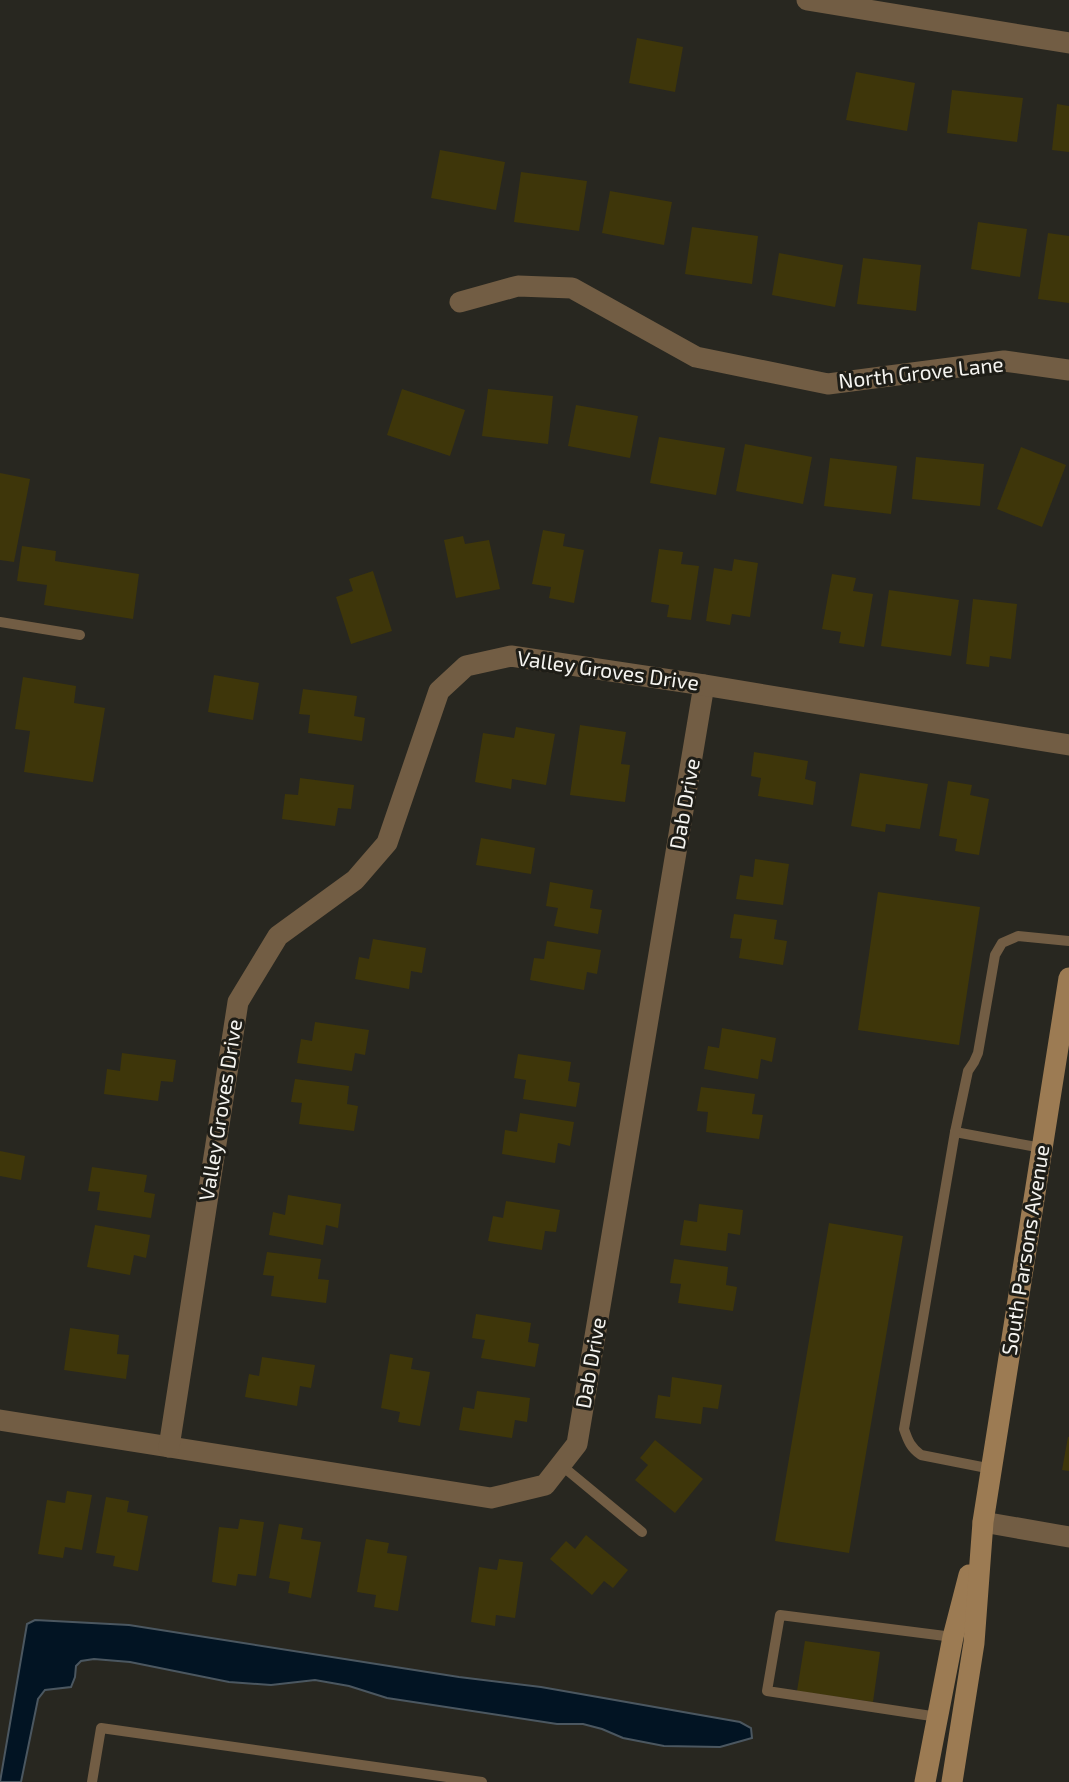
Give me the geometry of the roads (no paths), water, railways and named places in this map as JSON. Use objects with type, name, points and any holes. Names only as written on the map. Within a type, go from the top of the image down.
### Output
[{"type":"street","points":[[807,0],[1069,43]]},
{"type":"street","name":"North Grove Lane","points":[[460,302],[518,286],[572,288],[696,357],[828,384],[1003,361],[1069,370]]},
{"type":"street","name":"Valley Groves Drive","points":[[169,1447],[238,1002],[278,936],[355,880],[387,843],[439,691],[466,666],[511,656],[1069,745]]},
{"type":"street","name":"Dab Drive","points":[[0,1420],[491,1498],[545,1485],[577,1444],[704,685]]},
{"type":"street","name":"South Parsons Avenue","points":[[925,1782],[953,1637],[983,1522],[1068,989]]},
{"type":"street","points":[[983,1522],[1069,1537]]},
{"type":"street","name":"South Parsons Avenue","points":[[952,1782],[974,1643],[983,1522]]},
{"type":"lane","points":[[0,622],[80,635]]},
{"type":"lane","points":[[992,1469],[921,1455],[908,1442],[904,1429],[955,1132],[968,1070],[978,1053],[995,955],[1002,943],[1018,936],[1069,941]]},
{"type":"lane","points":[[955,1132],[1042,1148]]},
{"type":"lane","points":[[561,1465],[642,1532]]},
{"type":"lane","points":[[938,1717],[767,1691],[780,1615],[953,1637]]},
{"type":"lane","points":[[92,1782],[101,1728],[482,1782]]},
{"type":"water","points":[[35,1620],[129,1625],[459,1677],[541,1687],[740,1722],[751,1728],[752,1738],[720,1747],[664,1746],[623,1738],[583,1724],[557,1724],[387,1698],[349,1686],[315,1680],[271,1685],[229,1682],[130,1662],[94,1659],[81,1661],[76,1666],[71,1687],[45,1690],[38,1699],[21,1782],[0,1782],[27,1624]]}]
